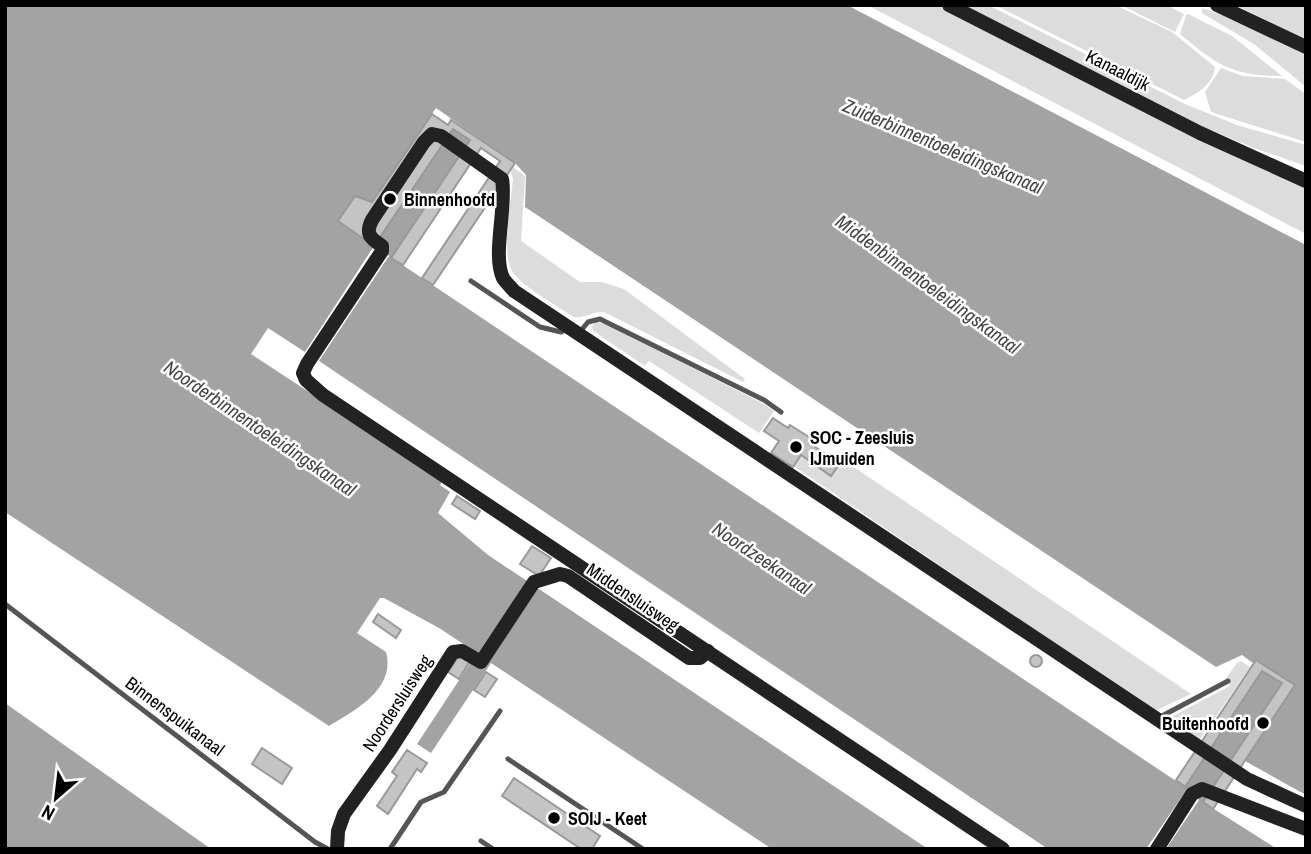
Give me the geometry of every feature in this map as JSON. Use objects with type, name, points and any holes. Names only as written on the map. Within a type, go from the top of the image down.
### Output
[{"type":"street","name":"Kanaaldijk","points":[[949,5],[1199,133],[1306,181]]},
{"type":"street","points":[[1217,5],[1306,47]]},
{"type":"street","points":[[1003,849],[323,395],[306,380],[303,373],[311,359],[382,251],[382,246],[369,238],[372,220],[432,134],[441,136],[502,178],[505,194],[500,265],[503,279],[514,291],[1247,779],[1306,806]]},
{"type":"street","name":"Kanaaldijk","points":[[1271,164],[1306,171]]},
{"type":"street","name":"Middensluisweg","points":[[534,582],[560,574],[568,576],[690,658],[700,658],[708,651]]},
{"type":"street","name":"Noordersluisweg","points":[[337,849],[338,831],[344,814],[390,750],[453,652],[461,651],[481,662],[534,582]]},
{"type":"street","points":[[1157,849],[1195,791],[1202,789],[1306,829]]},
{"type":"lane","points":[[471,281],[540,327],[561,332],[574,330],[600,319],[764,400],[781,412]]},
{"type":"lane","name":"Binnenspuikanaal","points":[[5,604],[315,842],[328,849]]},
{"type":"lane","points":[[1157,719],[1228,681]]},
{"type":"lane","points":[[390,849],[421,802],[444,792],[500,711]]},
{"type":"lane","points":[[508,759],[643,849]]},
{"type":"lane","points":[[481,841],[494,849]]},
{"type":"shaded area","points":[[867,5],[936,5],[1207,144],[1306,187],[1306,234]]},
{"type":"shaded area","points":[[964,5],[988,5],[1185,104],[1237,125],[1306,145],[1306,166],[1204,127]]},
{"type":"shaded area","points":[[995,5],[1115,5],[1172,32],[1215,67],[1214,73],[1204,87],[1184,100]]},
{"type":"shaded area","points":[[1121,5],[1166,5],[1184,14],[1175,32]]},
{"type":"shaded area","points":[[1235,5],[1306,5],[1306,40]]},
{"type":"shaded area","points":[[1202,8],[1234,19],[1306,53],[1306,87],[1254,44],[1202,13]]},
{"type":"shaded area","points":[[1188,14],[1232,36],[1282,76],[1250,74],[1215,61],[1180,34]]},
{"type":"shaded area","points":[[1221,68],[1243,76],[1285,79],[1306,94],[1306,142],[1211,112],[1205,92]]},
{"type":"shaded area","points":[[513,167],[525,176],[521,241],[580,282],[602,282],[624,289],[745,379],[743,382],[604,312],[573,317],[517,277],[512,271],[507,252]]},
{"type":"shaded area","points":[[596,322],[605,324],[774,411],[759,433],[649,361],[645,366],[593,331],[592,326]]},
{"type":"shaded area","points":[[802,455],[831,475],[842,459],[1191,694],[1155,711],[789,463],[792,459],[797,462]]},
{"type":"shaded area","points":[[1241,661],[1250,667],[1199,741],[1167,719],[1230,686],[1226,678]]},
{"type":"water","points":[[5,5],[847,5],[1306,245],[1306,795],[1245,761],[1294,685],[1256,660],[1253,663],[1242,655],[1216,667],[525,207],[526,175],[515,163],[436,108],[372,202],[355,197],[338,221],[374,246],[305,352],[268,328],[251,354],[443,480],[440,485],[450,492],[438,513],[488,555],[928,849],[772,849],[491,663],[431,753],[417,744],[477,653],[439,628],[384,598],[380,598],[357,633],[386,652],[385,677],[371,697],[329,726],[5,512]]},
{"type":"water","name":"Noordzeekanaal","points":[[453,129],[470,140],[392,258],[1185,787],[1262,671],[1282,683],[1203,802],[1277,849],[1166,849],[1199,800],[1187,789],[1146,849],[1048,849],[319,361],[389,256],[374,246]]},
{"type":"water","points":[[5,703],[211,849],[5,849]]},
{"type":"building","name":"Binnenhoofd","points":[[432,114],[448,125],[451,120],[515,163],[433,285],[422,278],[500,161],[481,148],[403,265],[391,258],[470,140],[453,129],[374,246],[338,221],[355,196],[372,202]]},
{"type":"building","name":"SOC - Zeesluis IJmuiden","points":[[773,418],[812,439],[809,443],[840,463],[831,476],[801,455],[793,467],[771,453],[779,441],[764,431]]},
{"type":"building","points":[[457,496],[480,511],[475,519],[452,504]]},
{"type":"building","points":[[532,546],[551,558],[539,576],[520,564]]},
{"type":"building","points":[[378,614],[401,630],[396,638],[373,622]]},
{"type":"building","points":[[460,654],[470,661],[459,679],[448,672]]},
{"type":"building","points":[[1036,655],[1042,661],[1036,667],[1030,661]]},
{"type":"building","name":"Buitenhoofd","points":[[1256,660],[1295,685],[1213,809],[1203,802],[1282,683],[1262,671],[1185,787],[1176,780]]},
{"type":"building","points":[[486,672],[497,679],[485,697],[474,690]]},
{"type":"building","points":[[262,748],[292,768],[282,784],[252,764]]},
{"type":"building","points":[[407,750],[427,763],[421,772],[417,769],[388,814],[377,806],[397,776],[392,772]]},
{"type":"building","name":"SOIJ - Keet","points":[[514,778],[600,836],[592,849],[581,849],[502,796]]},
{"type":"place","name":"Binnenhoofd","points":[[390,199]]},
{"type":"place","name":"SOC - Zeesluis IJmuiden","points":[[796,447]]},
{"type":"place","name":"Buitenhoofd","points":[[1263,723]]},
{"type":"place","name":"SOIJ - Keet","points":[[554,818]]},
{"type":"water label","name":"Zuiderbinnentoeleidingskanaal","points":[[943,146]]},
{"type":"water label","name":"Middenbinnentoeleidingskanaal","points":[[928,284]]},
{"type":"water label","name":"Noorderbinnentoeleidingskanaal","points":[[260,428]]}]
